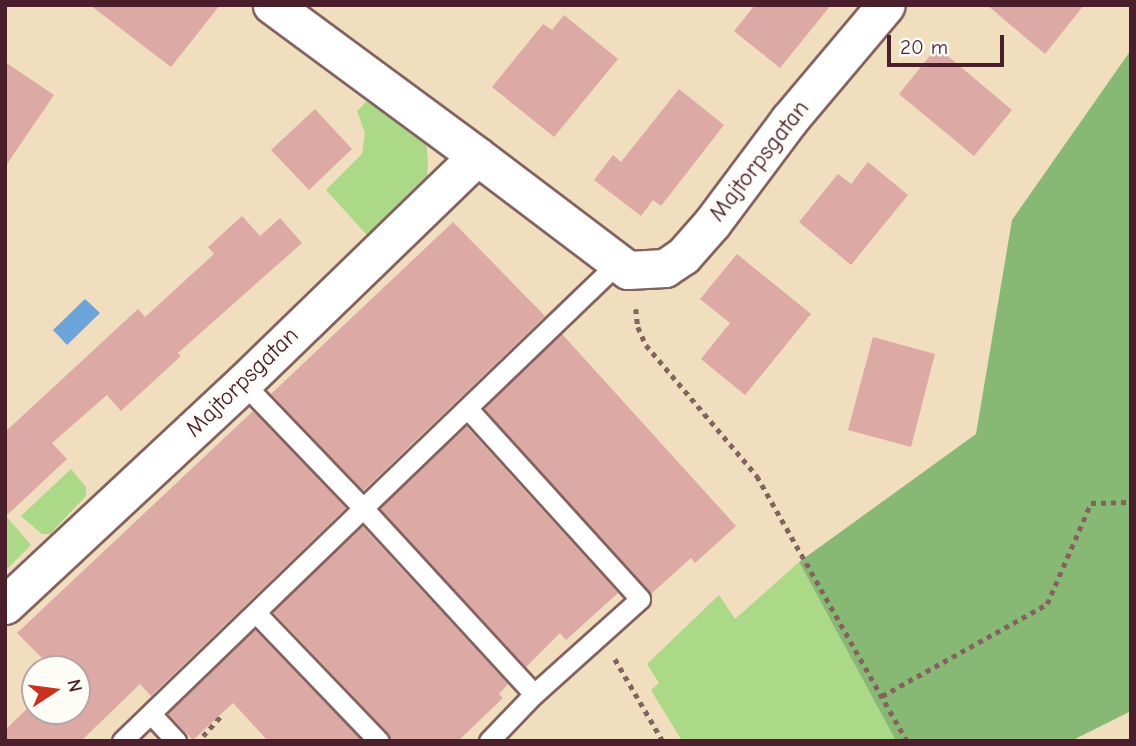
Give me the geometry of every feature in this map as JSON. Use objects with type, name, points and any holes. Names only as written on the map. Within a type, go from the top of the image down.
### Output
[{"type":"street","points":[[272,5],[310,16],[477,156],[632,267]]},
{"type":"street","name":"Majtorpsgatan","points":[[632,267],[665,268],[691,248],[789,120],[886,5]]},
{"type":"street","name":"Majtorpsgatan","points":[[5,605],[243,383],[477,156]]},
{"type":"lane","points":[[122,741],[468,409],[632,267]]},
{"type":"lane","points":[[243,383],[363,508],[534,694]]},
{"type":"lane","points":[[468,409],[640,599],[534,694],[489,741]]},
{"type":"lane","points":[[257,614],[379,741]]},
{"type":"lane","points":[[152,714],[176,741]]},
{"type":"path","points":[[632,267],[638,327],[646,345],[757,476],[907,741]]},
{"type":"path","points":[[882,696],[1047,604],[1091,503],[1131,502]]},
{"type":"path","points":[[600,635],[663,741]]},
{"type":"path","points":[[198,741],[221,716]]},
{"type":"green space","points":[[1131,50],[1131,711],[1071,741],[896,741],[799,562],[976,434],[1012,220]]},
{"type":"green space","points":[[369,99],[426,142],[428,161],[427,177],[367,235],[326,190],[362,154],[365,133],[357,111]]},
{"type":"green space","points":[[71,469],[86,487],[86,496],[50,534],[42,534],[21,516]]},
{"type":"green space","points":[[5,515],[31,545],[5,571]]},
{"type":"green space","points":[[799,562],[896,741],[682,741],[651,690],[659,683],[647,664],[719,595],[735,619]]},
{"type":"water","points":[[85,299],[100,313],[67,345],[53,330]]},
{"type":"building","points":[[90,5],[220,5],[171,67]]},
{"type":"building","points":[[755,5],[831,5],[780,68],[734,31]]},
{"type":"building","points":[[987,5],[1084,5],[1045,54]]},
{"type":"building","points":[[564,15],[618,59],[554,137],[492,87],[543,24],[552,30]]},
{"type":"building","points":[[937,47],[1012,110],[974,156],[899,94]]},
{"type":"building","points":[[5,62],[54,95],[5,167]]},
{"type":"building","points":[[679,89],[724,125],[661,206],[653,200],[641,216],[594,180],[613,155],[621,162]]},
{"type":"building","points":[[315,109],[352,149],[309,190],[271,150]]},
{"type":"building","points":[[868,162],[908,195],[851,265],[799,222],[838,174],[851,184]]},
{"type":"building","points":[[242,216],[260,236],[280,218],[302,243],[178,353],[181,356],[121,411],[107,395],[52,443],[67,459],[5,517],[5,432],[138,309],[145,317],[214,254],[208,247]]},
{"type":"building","points":[[453,222],[545,316],[363,491],[271,394]]},
{"type":"building","points":[[737,254],[811,314],[745,395],[701,359],[730,323],[700,299]]},
{"type":"building","points":[[562,334],[736,526],[695,563],[691,558],[651,594],[484,409]]},
{"type":"building","points":[[873,337],[935,354],[911,447],[848,430]]},
{"type":"building","points":[[253,411],[346,508],[151,696],[140,684],[81,741],[5,741],[5,730],[21,715],[21,725],[91,725],[91,655],[39,655],[17,633]]},
{"type":"building","points":[[466,426],[618,593],[566,640],[560,633],[526,667],[380,509]]},
{"type":"building","points":[[362,526],[508,684],[499,694],[503,698],[458,741],[391,741],[388,733],[273,612]]},
{"type":"building","points":[[255,630],[362,741],[268,741],[233,703],[193,740],[168,714]]}]
